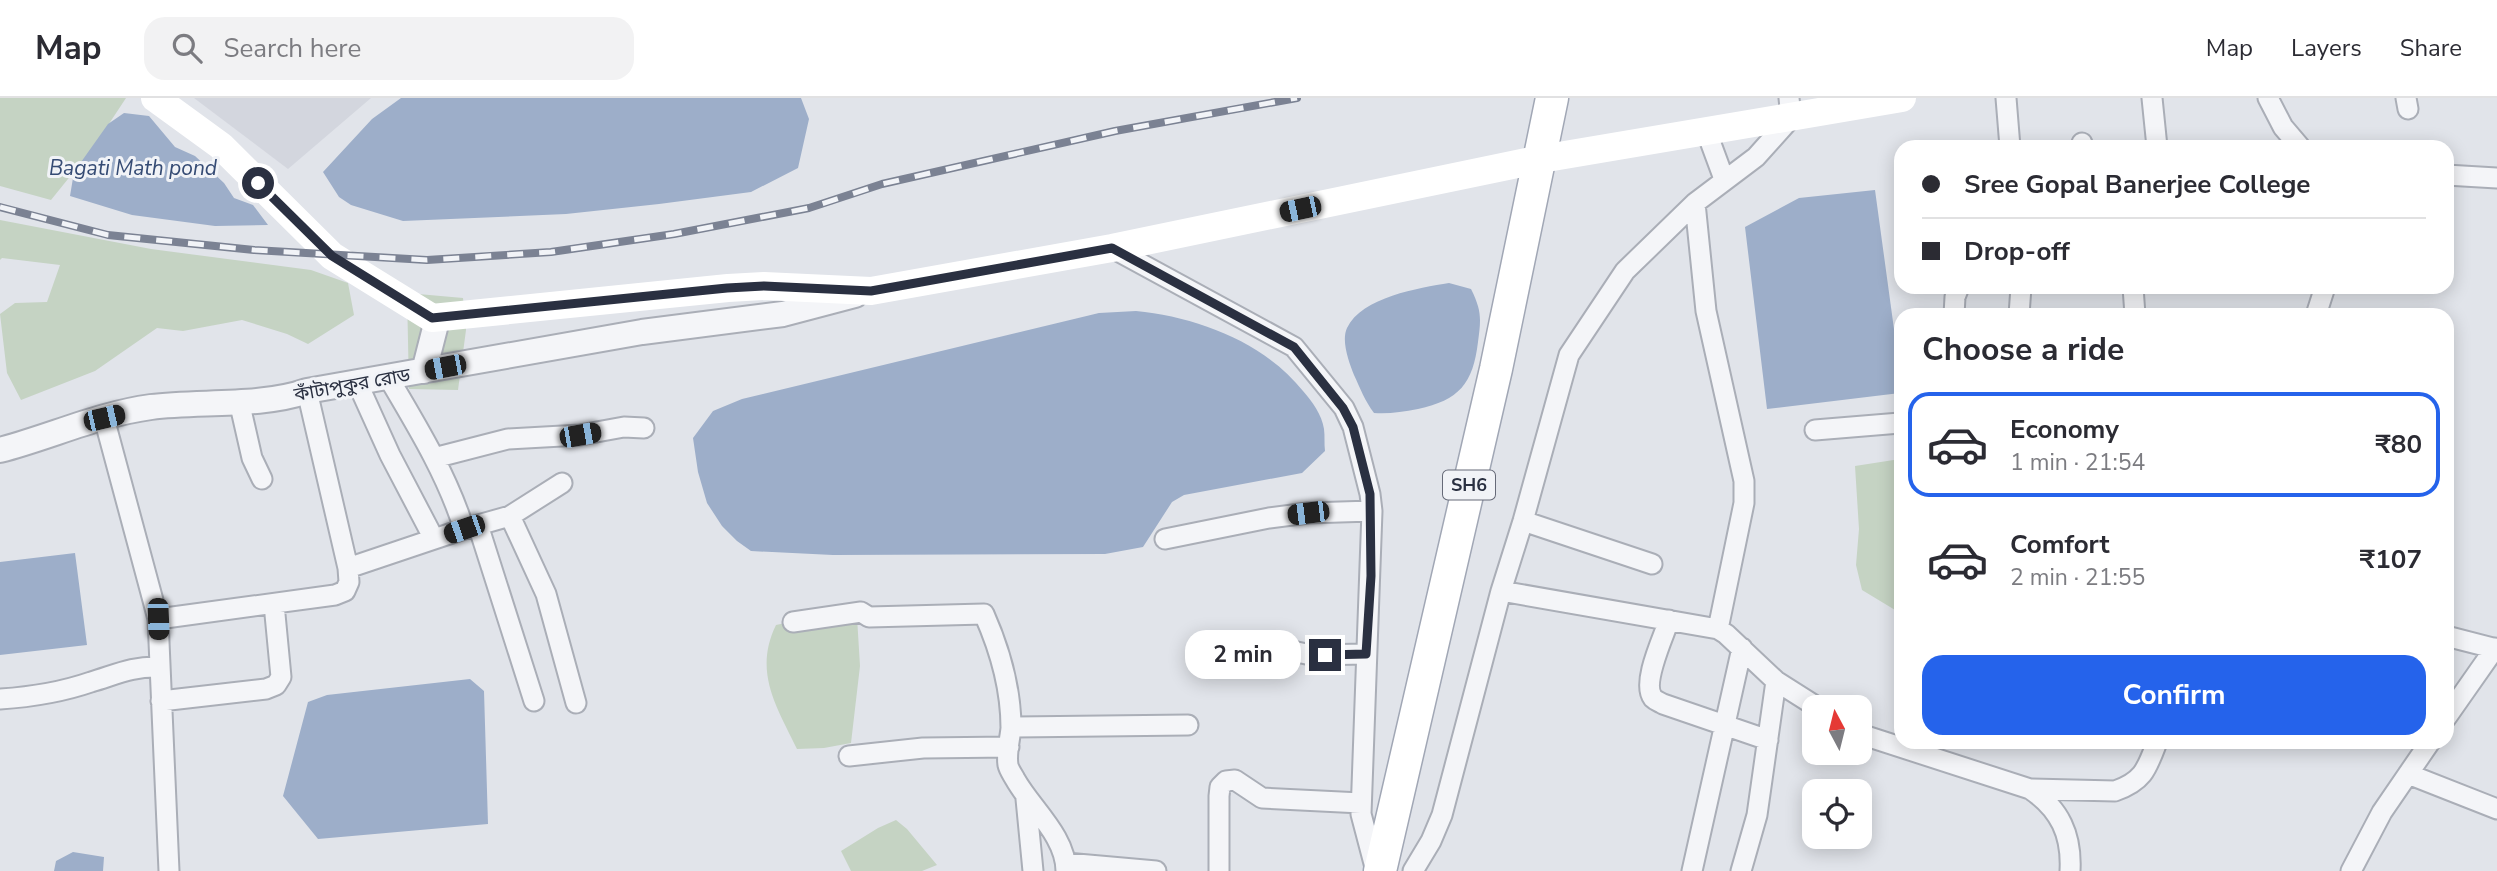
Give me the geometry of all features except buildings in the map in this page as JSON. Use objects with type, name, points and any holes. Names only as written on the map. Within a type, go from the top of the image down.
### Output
[{"type":"main road","points":[[155,98],[221,146],[332,256],[432,318],[727,288],[764,286],[871,291],[1112,248],[1541,159],[1707,133],[1790,108],[1902,98]]},
{"type":"main road","name":"SH6","points":[[1378,871],[1437,628],[1541,159],[1552,98]]},
{"type":"street","points":[[2006,98],[2009,140]]},
{"type":"street","points":[[2152,98],[2156,140]]},
{"type":"street","points":[[2267,98],[2283,127],[2294,140]]},
{"type":"street","points":[[1413,871],[1431,841],[1442,815],[1501,591],[1569,355],[1625,271],[1695,203],[1756,157],[1790,108]]},
{"type":"street","points":[[1707,133],[1724,179]]},
{"type":"street","points":[[2454,176],[2497,178]]},
{"type":"street","points":[[1695,203],[1706,311],[1744,481],[1744,503],[1718,629]]},
{"type":"street","points":[[1112,248],[1294,347],[1343,408],[1353,427],[1372,511],[1361,803],[1363,827],[1378,871]]},
{"type":"street","name":"কাঁটাপুকুর রোড","points":[[0,450],[104,418],[150,407],[296,395],[642,332],[783,313],[871,291]]},
{"type":"street","points":[[424,371],[435,328],[432,318]]},
{"type":"street","points":[[388,377],[471,527],[534,701]]},
{"type":"street","points":[[357,382],[390,455],[434,539]]},
{"type":"street","points":[[158,619],[335,595],[345,591],[349,582],[348,568],[307,391]]},
{"type":"street","points":[[239,401],[252,458],[262,479]]},
{"type":"street","points":[[104,418],[158,619],[169,871]]},
{"type":"street","points":[[1815,430],[1894,423]]},
{"type":"street","points":[[434,458],[508,439],[580,435],[624,427],[644,428]]},
{"type":"street","points":[[348,568],[510,516],[562,483]]},
{"type":"street","points":[[1165,538],[1269,518],[1308,513],[1372,511]]},
{"type":"street","points":[[510,516],[546,594],[576,703]]},
{"type":"street","points":[[1523,521],[1652,564]]},
{"type":"street","points":[[1501,591],[1718,629],[1776,681],[1802,697]]},
{"type":"street","points":[[161,701],[266,689],[276,685],[281,677],[274,604]]},
{"type":"street","points":[[793,622],[861,612],[869,617],[984,614],[1008,685],[1008,766],[1026,799],[1054,831],[1066,867],[1150,871]]},
{"type":"street","points":[[1670,620],[1650,676],[1649,688],[1653,698],[1663,704],[1768,740]]},
{"type":"street","points":[[2454,638],[2496,648],[2454,707]]},
{"type":"street","points":[[1269,646],[1311,655],[1366,654]]},
{"type":"street","points":[[1692,871],[1742,648]]},
{"type":"street","points":[[0,699],[28,697],[88,683],[140,666],[159,667]]},
{"type":"street","points":[[1741,871],[1756,815],[1776,681]]},
{"type":"street","points":[[849,756],[1010,737],[1188,724]]},
{"type":"street","points":[[1872,738],[1894,745]]},
{"type":"street","points":[[1906,749],[2030,789],[2042,797],[2062,820],[2071,851],[2070,871]]},
{"type":"street","points":[[2030,789],[2115,790],[2128,787],[2145,773],[2154,749]]},
{"type":"street","points":[[2351,871],[2375,823],[2425,749]]},
{"type":"street","points":[[2407,774],[2497,809]]},
{"type":"street","points":[[1219,871],[1219,796],[1220,787],[1226,781],[1235,780],[1262,798],[1361,803]]},
{"type":"street","points":[[1026,799],[1033,871]]},
{"type":"shaded area","points":[[194,98],[371,98],[288,169]]},
{"type":"green space","points":[[0,98],[126,98],[93,148],[51,200],[0,186]]},
{"type":"green space","points":[[0,220],[151,249],[311,270],[348,283],[354,315],[308,344],[287,334],[242,320],[183,331],[157,328],[95,371],[21,400],[7,373],[0,314],[15,303],[47,302],[60,265],[2,258],[0,260]]},
{"type":"green space","points":[[407,293],[463,298],[466,330],[458,390],[409,389]]},
{"type":"green space","points":[[1894,460],[1894,609],[1862,590],[1856,565],[1859,529],[1855,466]]},
{"type":"green space","points":[[833,613],[857,617],[860,666],[851,743],[797,749],[770,689],[767,674],[769,642],[776,625]]},
{"type":"green space","points":[[896,820],[937,865],[922,871],[851,871],[841,851]]},
{"type":"water","points":[[401,98],[801,98],[809,119],[798,168],[751,192],[566,214],[403,221],[351,205],[339,197],[323,172],[372,119]]},
{"type":"water","name":"Bagati Math pond","points":[[124,113],[149,116],[175,147],[195,156],[224,183],[234,198],[253,205],[268,225],[215,226],[132,215],[70,196],[74,172],[108,124]]},
{"type":"water","points":[[1875,190],[1894,329],[1894,394],[1767,409],[1745,227],[1799,198]]},
{"type":"water","points":[[1449,283],[1471,289],[1479,309],[1480,327],[1476,357],[1468,379],[1462,388],[1444,401],[1401,412],[1374,413],[1350,364],[1345,345],[1347,328],[1354,317],[1378,301],[1407,291]]},
{"type":"water","points":[[1136,311],[1205,326],[1228,335],[1269,359],[1287,374],[1316,408],[1324,429],[1325,451],[1302,473],[1184,495],[1172,502],[1143,547],[1105,554],[833,555],[751,551],[722,526],[707,503],[698,472],[693,438],[713,411],[742,399],[1099,313]]},
{"type":"water","points":[[75,553],[87,645],[0,655],[0,562]]},
{"type":"water","points":[[470,679],[484,691],[488,824],[318,839],[283,796],[308,702],[327,695]]},
{"type":"water","points":[[73,852],[104,857],[103,871],[54,871],[56,861]]},
{"type":"railway","points":[[0,207],[108,235],[254,250],[427,260],[551,252],[674,234],[809,208],[882,184],[1115,131],[1297,98]]},
{"type":"route","points":[[258,183],[332,256],[432,318],[727,288],[764,286],[871,291],[1112,248],[1294,347],[1343,408],[1353,427],[1372,511],[1366,654],[1325,655]]}]
